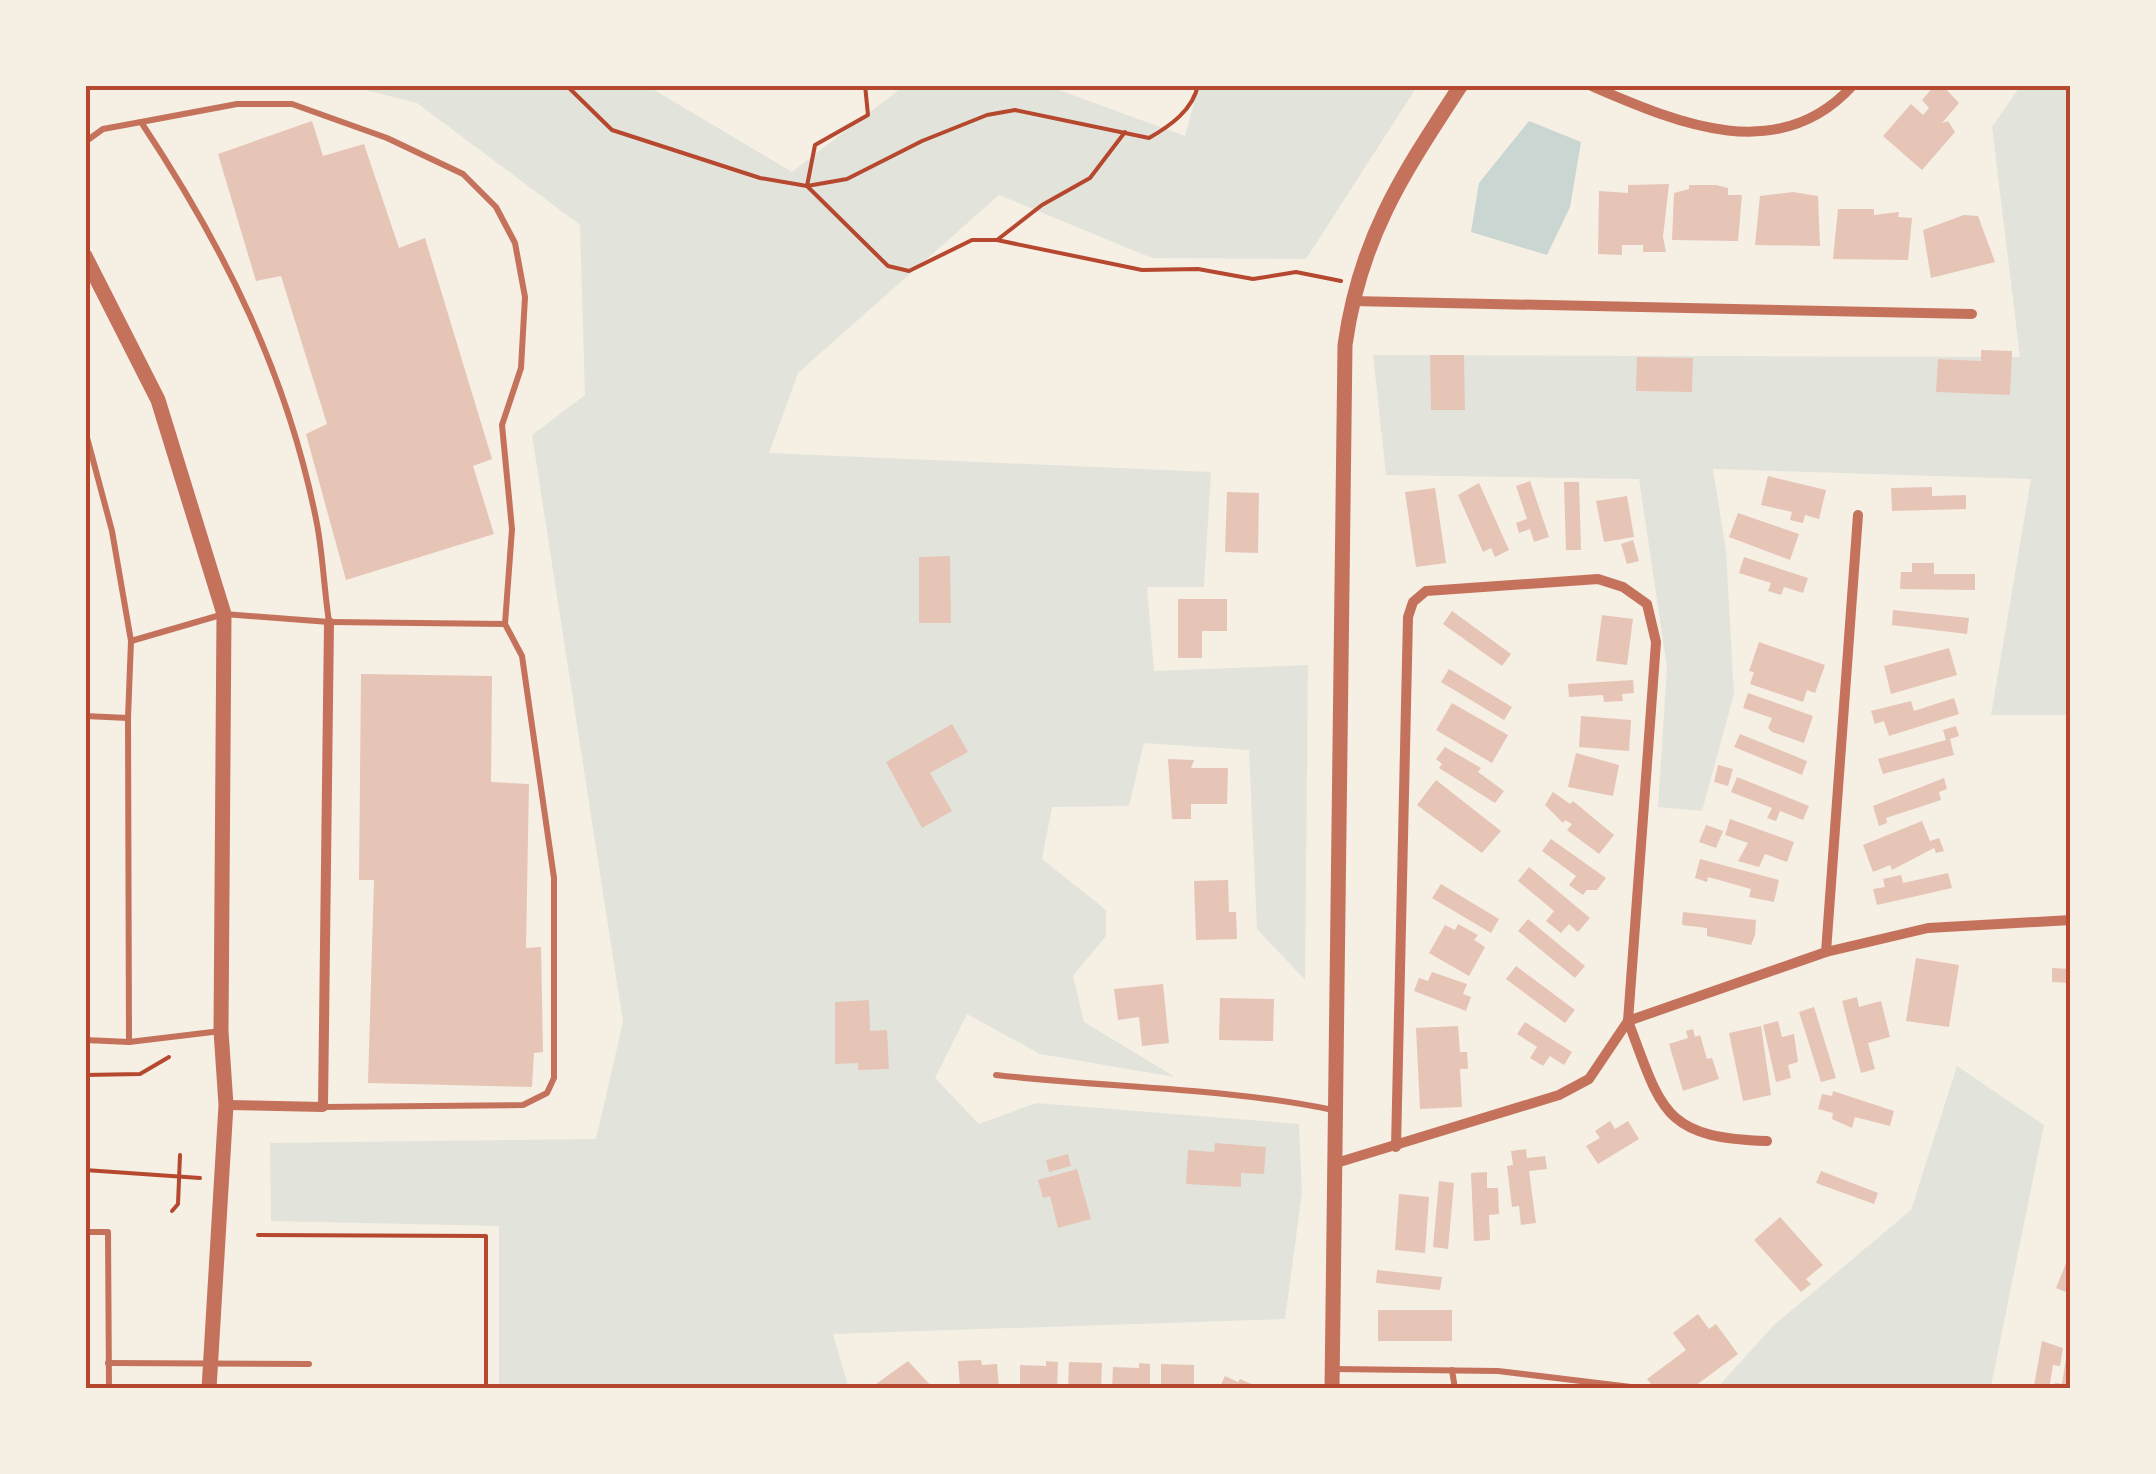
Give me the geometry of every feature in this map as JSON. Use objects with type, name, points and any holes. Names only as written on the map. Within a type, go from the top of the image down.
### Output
[{"type":"street","points":[[1332,1389],[1342,398],[1351,301],[1373,230],[1461,85]]},
{"type":"street","points":[[1589,85],[1684,125],[1719,132],[1770,129],[1829,107],[1852,85]]},
{"type":"street","points":[[85,256],[158,400],[224,614],[222,1031],[226,1106],[209,1389]]},
{"type":"street","points":[[1351,301],[1972,314]]},
{"type":"street","points":[[1826,952],[1858,515]]},
{"type":"street","points":[[1396,1147],[1408,617],[1413,602],[1426,590],[1598,579],[1623,586],[1647,604],[1656,642],[1628,1021],[1667,1114],[1692,1132],[1767,1141]]},
{"type":"street","points":[[226,1106],[323,1106],[329,622]]},
{"type":"street","points":[[1333,1164],[1559,1095],[1589,1079],[1628,1021],[1826,952],[1928,928],[2071,920]]},
{"type":"lane","points":[[85,142],[103,129],[237,104],[292,104],[387,138],[463,174],[496,207],[515,243],[525,297],[521,368],[502,425],[512,530],[505,624],[522,656],[554,878],[554,1078],[547,1093],[524,1105],[323,1106]]},
{"type":"lane","points":[[141,122],[202,214],[260,328],[309,489],[329,622]]},
{"type":"lane","points":[[85,430],[112,531],[131,641],[129,1042]]},
{"type":"lane","points":[[131,641],[224,614],[329,622],[505,624]]},
{"type":"lane","points":[[85,716],[128,718]]},
{"type":"lane","points":[[85,1040],[129,1042],[222,1031]]},
{"type":"lane","points":[[996,1075],[1118,1089],[1264,1096],[1334,1110]]},
{"type":"lane","points":[[85,1232],[108,1232],[108,1389]]},
{"type":"lane","points":[[108,1364],[310,1364]]},
{"type":"lane","points":[[1332,1370],[1498,1371],[1631,1387]]},
{"type":"lane","points":[[1452,1370],[1455,1389]]},
{"type":"path","points":[[566,85],[612,130],[760,178],[807,186],[847,178],[987,115],[1014,110],[1150,138],[1172,125],[1196,95],[1198,85]]},
{"type":"path","points":[[807,186],[816,145],[868,116],[865,85]]},
{"type":"path","points":[[997,240],[1042,205],[1090,178],[1125,132]]},
{"type":"path","points":[[807,186],[888,266],[909,272],[972,240],[997,240],[1142,270],[1198,268],[1253,279],[1296,272],[1356,284]]},
{"type":"path","points":[[85,1076],[140,1074],[169,1057]]},
{"type":"path","points":[[172,1211],[178,1204],[180,1155]]},
{"type":"path","points":[[85,1170],[221,1179]]},
{"type":"path","points":[[258,1235],[486,1236],[486,1389]]},
{"type":"shaded area","points":[[345,85],[646,85],[792,172],[905,85],[1045,85],[1185,136],[1199,85],[1418,85],[1306,259],[1152,258],[999,195],[798,373],[769,453],[1211,472],[1204,587],[1147,587],[1154,671],[1308,665],[1305,980],[1257,929],[1249,750],[1144,743],[1129,806],[1052,807],[1042,859],[1106,910],[1106,936],[1073,976],[1084,1022],[1175,1077],[1040,1054],[967,1014],[935,1078],[979,1124],[1036,1103],[1299,1124],[1302,1193],[1285,1319],[833,1334],[849,1389],[499,1389],[499,1226],[271,1221],[270,1143],[596,1139],[623,1022],[532,435],[585,395],[580,225],[417,103]]},
{"type":"shaded area","points":[[2021,85],[2071,85],[2071,715],[1991,715],[2031,479],[1713,469],[1726,551],[1734,694],[1702,811],[1658,807],[1667,667],[1639,479],[1386,475],[1373,355],[2020,357],[1992,127]]},
{"type":"shaded area","points":[[1529,121],[1581,142],[1570,207],[1547,255],[1471,232],[1479,183]]},
{"type":"shaded area","points":[[1957,1066],[2044,1125],[1991,1386],[1716,1389],[1774,1325],[1911,1210]]},
{"type":"building","points":[[1935,85],[1942,85],[1959,103],[1942,123],[1948,121],[1955,132],[1922,170],[1883,136],[1911,104],[1923,115],[1929,108],[1922,100]]},
{"type":"building","points":[[312,121],[323,156],[364,144],[399,248],[425,238],[492,459],[473,466],[494,534],[346,580],[306,434],[327,424],[281,276],[256,281],[218,154]]},
{"type":"building","points":[[1669,184],[1663,237],[1666,252],[1643,252],[1643,245],[1622,245],[1622,255],[1598,254],[1599,191],[1628,193],[1628,185]]},
{"type":"building","points":[[1689,185],[1716,185],[1728,188],[1728,195],[1742,195],[1738,241],[1672,240],[1674,193],[1689,189]]},
{"type":"building","points":[[1793,192],[1818,196],[1820,246],[1755,245],[1760,196]]},
{"type":"building","points":[[1838,209],[1874,209],[1874,215],[1899,212],[1898,217],[1912,218],[1908,260],[1833,259]]},
{"type":"building","points":[[1964,215],[1978,216],[1995,262],[1931,278],[1923,230]]},
{"type":"building","points":[[1981,350],[2012,351],[2010,395],[1936,392],[1938,359],[1981,361]]},
{"type":"building","points":[[1430,355],[1464,355],[1465,410],[1431,410]]},
{"type":"building","points":[[1637,357],[1693,358],[1692,392],[1636,391]]},
{"type":"building","points":[[1768,476],[1826,490],[1819,519],[1805,515],[1803,523],[1790,520],[1792,512],[1761,505]]},
{"type":"building","points":[[1530,481],[1549,537],[1534,542],[1530,529],[1519,533],[1516,523],[1527,519],[1516,486]]},
{"type":"building","points":[[1564,482],[1579,482],[1581,550],[1566,550]]},
{"type":"building","points":[[1479,483],[1509,550],[1495,557],[1491,548],[1483,552],[1458,495]]},
{"type":"building","points":[[1932,487],[1932,496],[1966,495],[1966,509],[1892,511],[1891,488]]},
{"type":"building","points":[[1435,488],[1446,563],[1416,567],[1405,492]]},
{"type":"building","points":[[1227,492],[1259,493],[1258,553],[1225,552]]},
{"type":"building","points":[[1627,496],[1634,537],[1604,542],[1596,501]]},
{"type":"building","points":[[1738,513],[1799,534],[1790,560],[1729,537]]},
{"type":"building","points":[[1633,540],[1639,561],[1627,564],[1621,544]]},
{"type":"building","points":[[85,551],[90,552],[88,626],[85,626]]},
{"type":"building","points":[[950,556],[951,623],[919,623],[919,557]]},
{"type":"building","points":[[1744,557],[1808,578],[1803,593],[1784,587],[1781,595],[1768,591],[1771,583],[1739,573]]},
{"type":"building","points":[[1912,563],[1934,563],[1934,574],[1975,574],[1975,590],[1900,589],[1901,572],[1912,572]]},
{"type":"building","points":[[1178,599],[1227,599],[1227,631],[1202,631],[1202,658],[1178,658]]},
{"type":"building","points":[[1893,610],[1969,618],[1967,634],[1892,625]]},
{"type":"building","points":[[1452,611],[1511,654],[1502,666],[1443,624]]},
{"type":"building","points":[[1602,615],[1633,619],[1627,665],[1596,661]]},
{"type":"building","points":[[1759,642],[1825,665],[1815,693],[1807,690],[1803,702],[1750,684],[1754,672],[1749,671]]},
{"type":"building","points":[[1949,648],[1957,675],[1891,694],[1884,666]]},
{"type":"building","points":[[1449,669],[1512,707],[1504,720],[1441,682]]},
{"type":"building","points":[[361,674],[492,676],[491,782],[529,784],[526,948],[541,947],[543,1052],[534,1053],[532,1087],[368,1083],[374,880],[359,880]]},
{"type":"building","points":[[1633,680],[1634,693],[1622,694],[1623,701],[1604,702],[1603,695],[1569,697],[1568,684]]},
{"type":"building","points":[[1748,693],[1813,716],[1804,743],[1772,732],[1768,728],[1772,718],[1743,708]]},
{"type":"building","points":[[1954,698],[1959,714],[1889,736],[1884,721],[1875,724],[1871,711],[1911,701],[1914,711]]},
{"type":"building","points":[[1452,703],[1508,735],[1492,763],[1436,730]]},
{"type":"building","points":[[1581,716],[1631,720],[1629,751],[1579,747]]},
{"type":"building","points":[[952,724],[968,752],[930,773],[952,811],[922,828],[886,762]]},
{"type":"building","points":[[1956,726],[1959,736],[1950,739],[1954,755],[1883,774],[1878,759],[1946,740],[1943,730]]},
{"type":"building","points":[[1740,734],[1807,761],[1802,775],[1734,747]]},
{"type":"building","points":[[1445,747],[1481,768],[1478,772],[1504,791],[1495,803],[1439,768],[1442,764],[1436,759]]},
{"type":"building","points":[[1576,753],[1619,765],[1613,796],[1568,787]]},
{"type":"building","points":[[1168,759],[1194,760],[1191,768],[1228,768],[1227,804],[1191,804],[1191,819],[1172,819]]},
{"type":"building","points":[[1718,765],[1733,769],[1728,786],[1714,782]]},
{"type":"building","points":[[1737,777],[1809,806],[1803,820],[1780,811],[1776,821],[1767,818],[1772,808],[1731,792]]},
{"type":"building","points":[[1944,778],[1947,789],[1939,792],[1941,800],[1886,818],[1887,823],[1879,826],[1873,806]]},
{"type":"building","points":[[1436,780],[1501,831],[1482,853],[1417,805]]},
{"type":"building","points":[[1553,792],[1570,804],[1573,801],[1614,835],[1599,854],[1567,830],[1572,824],[1565,820],[1563,823],[1545,805]]},
{"type":"building","points":[[1730,819],[1794,842],[1787,862],[1765,854],[1759,867],[1738,861],[1748,843],[1725,835]]},
{"type":"building","points":[[1922,821],[1930,841],[1939,838],[1944,851],[1936,853],[1934,848],[1892,870],[1890,865],[1873,872],[1863,845]]},
{"type":"building","points":[[1706,825],[1723,831],[1716,848],[1699,842]]},
{"type":"building","points":[[1551,839],[1606,878],[1597,890],[1587,890],[1583,895],[1569,885],[1576,876],[1542,851]]},
{"type":"building","points":[[1700,859],[1779,880],[1774,902],[1749,897],[1751,889],[1708,877],[1707,882],[1695,878]]},
{"type":"building","points":[[1529,867],[1590,918],[1578,932],[1569,924],[1561,933],[1546,921],[1554,911],[1518,881]]},
{"type":"building","points":[[1948,873],[1952,888],[1877,905],[1873,889],[1885,887],[1883,879],[1901,875],[1903,883]]},
{"type":"building","points":[[1228,880],[1229,912],[1236,912],[1237,939],[1196,940],[1194,881]]},
{"type":"building","points":[[1441,884],[1499,919],[1491,933],[1432,898]]},
{"type":"building","points":[[1683,912],[1756,920],[1751,945],[1707,936],[1707,928],[1682,925]]},
{"type":"building","points":[[1528,919],[1585,966],[1575,978],[1518,931]]},
{"type":"building","points":[[1458,924],[1478,935],[1474,940],[1485,947],[1469,976],[1429,953],[1445,925],[1455,930]]},
{"type":"building","points":[[1916,958],[1959,965],[1949,1027],[1906,1021]]},
{"type":"building","points":[[1516,966],[1575,1010],[1565,1023],[1506,979]]},
{"type":"building","points":[[2052,968],[2071,969],[2070,983],[2052,982]]},
{"type":"building","points":[[1432,972],[1467,984],[1463,994],[1471,997],[1466,1011],[1414,991],[1419,978],[1428,981]]},
{"type":"building","points":[[1163,984],[1169,1043],[1142,1046],[1139,1017],[1118,1020],[1114,989]]},
{"type":"building","points":[[1857,997],[1859,1007],[1881,1001],[1890,1037],[1868,1043],[1875,1069],[1861,1073],[1842,1001]]},
{"type":"building","points":[[1220,998],[1274,999],[1273,1041],[1219,1040]]},
{"type":"building","points":[[869,1000],[870,1031],[887,1030],[889,1069],[858,1070],[858,1063],[835,1064],[835,1002]]},
{"type":"building","points":[[1814,1007],[1836,1078],[1821,1082],[1799,1012]]},
{"type":"building","points":[[1778,1021],[1782,1037],[1794,1034],[1798,1062],[1788,1065],[1791,1078],[1776,1082],[1763,1025]]},
{"type":"building","points":[[1525,1022],[1572,1052],[1564,1065],[1550,1056],[1543,1066],[1530,1058],[1537,1047],[1517,1034]]},
{"type":"building","points":[[1458,1026],[1460,1052],[1467,1052],[1468,1069],[1460,1069],[1462,1107],[1420,1109],[1416,1028]]},
{"type":"building","points":[[1761,1026],[1771,1095],[1743,1101],[1729,1033]]},
{"type":"building","points":[[1693,1029],[1695,1037],[1700,1035],[1707,1059],[1712,1058],[1719,1079],[1683,1091],[1669,1044],[1688,1038],[1686,1031]]},
{"type":"building","points":[[1833,1091],[1894,1111],[1890,1126],[1855,1117],[1852,1128],[1832,1119],[1833,1113],[1818,1109],[1822,1094],[1832,1096]]},
{"type":"building","points":[[1610,1121],[1615,1129],[1628,1121],[1639,1139],[1598,1164],[1586,1146],[1600,1138],[1595,1131]]},
{"type":"building","points":[[1215,1143],[1266,1147],[1264,1174],[1241,1173],[1241,1187],[1186,1184],[1188,1150],[1214,1152]]},
{"type":"building","points":[[1526,1149],[1527,1158],[1545,1156],[1547,1169],[1529,1171],[1536,1223],[1521,1225],[1519,1206],[1512,1207],[1507,1166],[1513,1165],[1511,1151]]},
{"type":"building","points":[[1068,1154],[1071,1166],[1049,1172],[1046,1160]]},
{"type":"building","points":[[1077,1169],[1091,1219],[1058,1228],[1050,1196],[1043,1198],[1038,1180]]},
{"type":"building","points":[[1821,1171],[1878,1193],[1874,1204],[1816,1183]]},
{"type":"building","points":[[1487,1172],[1487,1188],[1498,1188],[1499,1214],[1489,1215],[1490,1240],[1474,1241],[1471,1173]]},
{"type":"building","points":[[1439,1181],[1454,1183],[1448,1249],[1433,1247]]},
{"type":"building","points":[[1399,1194],[1429,1197],[1425,1253],[1395,1250]]},
{"type":"building","points":[[1780,1217],[1823,1265],[1806,1279],[1811,1284],[1801,1292],[1754,1240]]},
{"type":"building","points":[[2071,1251],[2071,1294],[2056,1288]]},
{"type":"building","points":[[1377,1270],[1442,1277],[1440,1290],[1376,1283]]},
{"type":"building","points":[[1378,1310],[1452,1310],[1452,1341],[1378,1341]]},
{"type":"building","points":[[1698,1314],[1709,1329],[1716,1324],[1738,1354],[1691,1389],[1655,1389],[1647,1379],[1686,1350],[1673,1333]]},
{"type":"building","points":[[2069,1339],[2071,1389],[2054,1389],[2055,1383],[2062,1384]]},
{"type":"building","points":[[2042,1341],[2063,1348],[2060,1366],[2053,1365],[2049,1389],[2025,1389],[2026,1384],[2034,1386]]},
{"type":"building","points":[[981,1360],[982,1365],[997,1364],[999,1389],[960,1389],[958,1361]]},
{"type":"building","points":[[908,1361],[934,1389],[881,1389],[876,1384]]},
{"type":"building","points":[[1046,1361],[1058,1362],[1057,1389],[1020,1389],[1020,1365],[1046,1366]]},
{"type":"building","points":[[1069,1362],[1102,1363],[1101,1389],[1068,1389]]},
{"type":"building","points":[[1139,1363],[1150,1364],[1150,1389],[1112,1389],[1113,1367],[1139,1368]]},
{"type":"building","points":[[1161,1364],[1194,1365],[1194,1389],[1161,1389]]},
{"type":"building","points":[[1225,1376],[1238,1382],[1240,1379],[1263,1389],[1219,1389]]},
{"type":"building","points":[[362,1385],[438,1386],[362,1389]]}]
